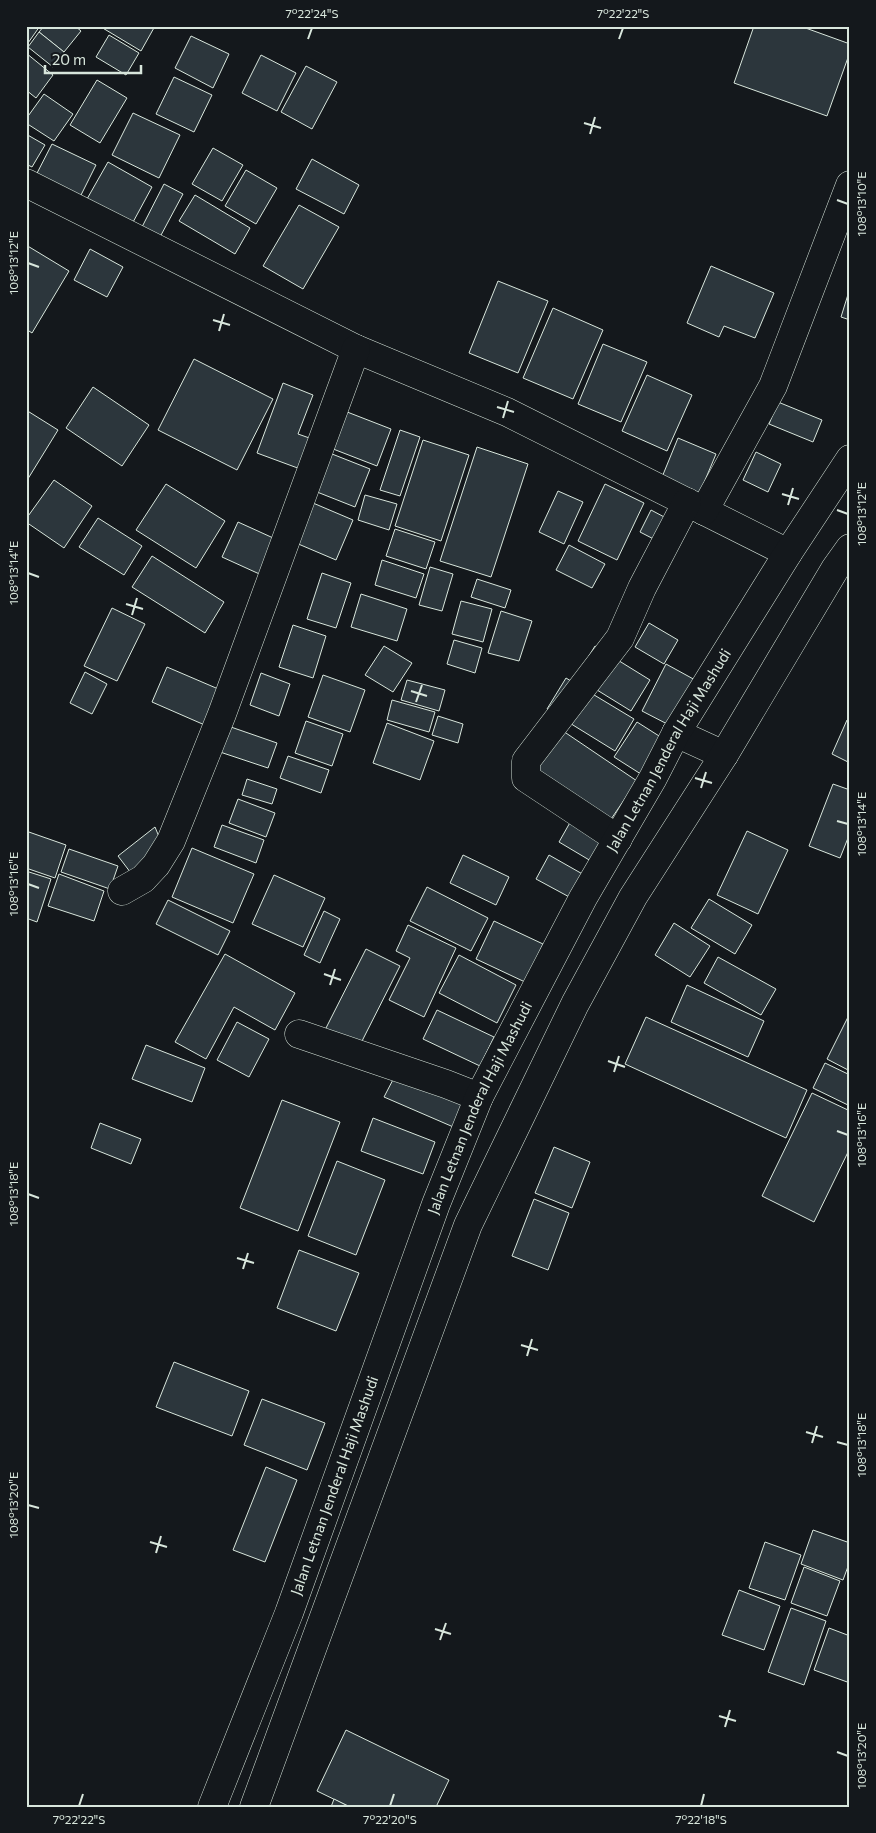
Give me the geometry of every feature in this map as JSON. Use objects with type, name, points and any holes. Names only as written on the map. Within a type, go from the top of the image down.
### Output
[{"type":"main road","points":[[26,183],[356,349],[507,412],[788,553]]},
{"type":"main road","points":[[618,839],[526,778],[526,761],[620,638],[642,588],[772,386],[850,185]]},
{"type":"main road","points":[[122,891],[143,879],[156,866],[171,841],[222,714],[356,349]]},
{"type":"main road","name":"Jalan Letnan Jenderal Haji Mashudi","points":[[212,1807],[290,1612],[436,1204],[479,1097],[570,923],[653,778],[676,733],[788,553],[850,459]]},
{"type":"main road","points":[[254,1807],[468,1225],[571,1012],[629,905],[845,564]]},
{"type":"main road","points":[[676,733],[724,755]]},
{"type":"main road","points":[[299,1034],[479,1097]]},
{"type":"main road","points":[[290,1612],[322,1622]]},
{"type":"building","points":[[26,26],[40,26],[28,43],[26,41]]},
{"type":"building","points":[[44,26],[75,26],[81,31],[64,52],[39,32]]},
{"type":"building","points":[[102,26],[155,26],[141,51]]},
{"type":"building","points":[[754,26],[800,26],[850,44],[850,52],[827,116],[734,83]]},
{"type":"building","points":[[39,32],[64,52],[53,67],[28,47]]},
{"type":"building","points":[[109,35],[139,53],[126,75],[96,57]]},
{"type":"building","points":[[191,36],[229,54],[213,88],[175,68]]},
{"type":"building","points":[[26,53],[53,75],[36,98],[26,90]]},
{"type":"building","points":[[261,55],[296,73],[277,111],[242,93]]},
{"type":"building","points":[[306,66],[337,82],[312,129],[281,112]]},
{"type":"building","points":[[174,77],[212,95],[194,132],[156,114]]},
{"type":"building","points":[[97,80],[127,98],[100,143],[70,125]]},
{"type":"building","points":[[44,94],[73,114],[54,141],[26,123],[26,119]]},
{"type":"building","points":[[133,113],[180,135],[159,178],[112,155]]},
{"type":"building","points":[[26,134],[45,145],[32,167],[26,164]]},
{"type":"building","points":[[52,144],[96,165],[78,201],[34,179]]},
{"type":"building","points":[[213,148],[243,165],[222,201],[192,184]]},
{"type":"building","points":[[312,159],[359,185],[344,214],[296,189]]},
{"type":"building","points":[[108,162],[152,187],[132,224],[87,199]]},
{"type":"building","points":[[246,170],[277,188],[256,224],[225,206]]},
{"type":"building","points":[[164,184],[183,194],[160,237],[142,227]]},
{"type":"building","points":[[195,195],[250,228],[235,254],[179,221]]},
{"type":"building","points":[[299,205],[339,227],[303,289],[263,266]]},
{"type":"building","points":[[26,245],[69,271],[32,333],[26,329]]},
{"type":"building","points":[[90,249],[123,267],[107,297],[74,280]]},
{"type":"building","points":[[711,266],[774,293],[755,338],[724,326],[719,337],[687,323]]},
{"type":"building","points":[[498,281],[548,301],[518,373],[469,353]]},
{"type":"building","points":[[850,288],[850,320],[841,317]]},
{"type":"building","points":[[553,308],[603,330],[573,399],[523,378]]},
{"type":"building","points":[[603,344],[647,362],[621,422],[578,404]]},
{"type":"building","points":[[194,359],[273,399],[237,470],[158,430]]},
{"type":"building","points":[[647,375],[692,395],[667,451],[622,431]]},
{"type":"building","points":[[283,383],[313,395],[298,434],[315,440],[303,470],[257,453]]},
{"type":"building","points":[[93,387],[149,425],[122,466],[66,428]]},
{"type":"building","points":[[778,402],[822,420],[813,442],[769,424]]},
{"type":"building","points":[[26,410],[58,430],[26,482]]},
{"type":"building","points":[[342,410],[391,429],[377,466],[328,447]]},
{"type":"building","points":[[400,430],[420,437],[400,496],[380,490]]},
{"type":"building","points":[[678,438],[716,454],[698,497],[660,482]]},
{"type":"building","points":[[423,440],[469,455],[441,541],[395,526]]},
{"type":"building","points":[[477,447],[528,464],[491,577],[440,561]]},
{"type":"building","points":[[327,452],[370,469],[355,507],[312,490]]},
{"type":"building","points":[[756,452],[781,464],[768,492],[743,480]]},
{"type":"building","points":[[54,480],[92,506],[64,548],[26,522],[26,519]]},
{"type":"building","points":[[166,484],[225,521],[196,568],[136,530]]},
{"type":"building","points":[[605,484],[644,503],[617,560],[578,541]]},
{"type":"building","points":[[558,491],[583,502],[564,544],[539,532]]},
{"type":"building","points":[[365,495],[397,504],[389,530],[358,520]]},
{"type":"building","points":[[313,503],[353,520],[336,560],[296,543]]},
{"type":"building","points":[[651,510],[685,528],[673,549],[640,532]]},
{"type":"building","points":[[98,518],[142,546],[124,575],[79,547]]},
{"type":"building","points":[[238,522],[282,542],[266,577],[222,557]]},
{"type":"building","points":[[395,529],[435,542],[426,569],[386,556]]},
{"type":"building","points":[[569,545],[605,564],[592,588],[556,570]]},
{"type":"building","points":[[152,556],[224,602],[205,633],[132,587]]},
{"type":"building","points":[[382,560],[424,574],[416,598],[375,585]]},
{"type":"building","points":[[430,567],[453,574],[442,611],[419,605]]},
{"type":"building","points":[[322,573],[351,583],[336,628],[307,619]]},
{"type":"building","points":[[477,579],[511,590],[505,608],[471,597]]},
{"type":"building","points":[[361,594],[407,609],[397,641],[351,627]]},
{"type":"building","points":[[461,601],[492,609],[483,642],[452,634]]},
{"type":"building","points":[[112,608],[145,624],[117,681],[84,666]]},
{"type":"building","points":[[501,611],[532,621],[519,661],[488,653]]},
{"type":"building","points":[[649,623],[678,640],[664,664],[635,647]]},
{"type":"building","points":[[293,625],[326,636],[313,678],[279,667]]},
{"type":"building","points":[[454,640],[482,648],[475,673],[447,664]]},
{"type":"building","points":[[384,646],[412,663],[393,692],[365,675]]},
{"type":"building","points":[[595,646],[650,680],[631,711],[576,677]]},
{"type":"building","points":[[666,664],[697,681],[673,727],[642,711]]},
{"type":"building","points":[[167,667],[223,691],[207,726],[152,702]]},
{"type":"building","points":[[85,672],[107,684],[92,714],[70,703]]},
{"type":"building","points":[[261,673],[290,684],[279,716],[250,705]]},
{"type":"building","points":[[323,675],[365,690],[350,732],[308,717]]},
{"type":"building","points":[[566,678],[634,719],[615,751],[547,709]]},
{"type":"building","points":[[407,680],[445,690],[439,711],[401,700]]},
{"type":"building","points":[[392,700],[435,712],[429,732],[387,720]]},
{"type":"building","points":[[438,716],[463,724],[458,743],[432,735]]},
{"type":"building","points":[[847,720],[850,721],[850,763],[832,754]]},
{"type":"building","points":[[306,721],[343,734],[332,766],[295,753]]},
{"type":"building","points":[[637,722],[667,741],[644,776],[614,757]]},
{"type":"building","points":[[387,723],[434,741],[420,780],[373,763]]},
{"type":"building","points":[[228,726],[277,743],[268,768],[220,752]]},
{"type":"building","points":[[563,731],[637,781],[607,825],[533,775]]},
{"type":"building","points":[[288,756],[329,770],[321,793],[280,778]]},
{"type":"building","points":[[247,779],[277,789],[272,804],[242,795]]},
{"type":"building","points":[[833,784],[850,790],[850,833],[840,858],[809,846]]},
{"type":"building","points":[[238,799],[275,813],[266,837],[229,823]]},
{"type":"building","points":[[572,819],[609,841],[596,864],[559,842]]},
{"type":"building","points":[[222,825],[264,840],[256,863],[214,847]]},
{"type":"building","points":[[155,827],[164,849],[137,881],[118,856]]},
{"type":"building","points":[[26,831],[66,845],[55,878],[26,868]]},
{"type":"building","points":[[747,831],[788,850],[758,914],[717,895]]},
{"type":"building","points":[[192,848],[254,874],[233,923],[172,897]]},
{"type":"building","points":[[69,849],[118,866],[110,889],[61,872]]},
{"type":"building","points":[[463,855],[509,877],[496,905],[450,883]]},
{"type":"building","points":[[549,855],[586,876],[573,899],[536,879]]},
{"type":"building","points":[[26,871],[51,879],[37,922],[26,918]]},
{"type":"building","points":[[59,874],[104,891],[94,921],[48,906]]},
{"type":"building","points":[[274,875],[325,898],[303,947],[252,924]]},
{"type":"building","points":[[427,887],[488,918],[471,951],[410,921]]},
{"type":"building","points":[[709,899],[752,925],[735,954],[691,928]]},
{"type":"building","points":[[168,900],[230,931],[218,955],[156,924]]},
{"type":"building","points":[[324,911],[340,919],[320,963],[304,955]]},
{"type":"building","points":[[494,921],[543,944],[525,982],[476,959]]},
{"type":"building","points":[[674,923],[710,946],[690,977],[655,955]]},
{"type":"building","points":[[408,925],[456,948],[424,1017],[389,1000],[410,958],[396,951]]},
{"type":"building","points":[[366,949],[400,966],[359,1047],[325,1030]]},
{"type":"building","points":[[225,954],[295,993],[275,1030],[234,1007],[206,1059],[175,1042]]},
{"type":"building","points":[[459,955],[516,985],[497,1023],[439,993]]},
{"type":"building","points":[[718,957],[776,989],[761,1015],[704,983]]},
{"type":"building","points":[[687,985],[764,1021],[748,1057],[671,1022]]},
{"type":"building","points":[[437,1010],[494,1037],[480,1066],[423,1039]]},
{"type":"building","points":[[646,1017],[807,1090],[786,1138],[625,1064]]},
{"type":"building","points":[[848,1017],[850,1018],[850,1071],[827,1059]]},
{"type":"building","points":[[237,1022],[269,1039],[249,1077],[217,1060]]},
{"type":"building","points":[[146,1045],[205,1068],[192,1102],[132,1079]]},
{"type":"building","points":[[825,1063],[850,1075],[850,1106],[813,1088]]},
{"type":"building","points":[[398,1070],[473,1096],[458,1129],[384,1097]]},
{"type":"building","points":[[812,1093],[850,1111],[850,1148],[814,1222],[762,1196]]},
{"type":"building","points":[[282,1100],[340,1122],[298,1231],[240,1208]]},
{"type":"building","points":[[373,1118],[435,1142],[423,1174],[361,1151]]},
{"type":"building","points":[[100,1123],[141,1139],[131,1164],[91,1148]]},
{"type":"building","points":[[554,1147],[590,1162],[572,1208],[535,1193]]},
{"type":"building","points":[[337,1161],[385,1180],[356,1255],[308,1236]]},
{"type":"building","points":[[534,1199],[569,1213],[548,1270],[512,1256]]},
{"type":"building","points":[[299,1250],[359,1273],[336,1331],[277,1308]]},
{"type":"building","points":[[174,1362],[249,1391],[232,1436],[156,1407]]},
{"type":"building","points":[[262,1399],[325,1423],[307,1470],[244,1445]]},
{"type":"building","points":[[266,1467],[297,1480],[265,1562],[233,1550]]},
{"type":"building","points":[[813,1530],[850,1543],[850,1561],[843,1580],[801,1564]]},
{"type":"building","points":[[765,1542],[801,1555],[785,1600],[749,1588]]},
{"type":"building","points":[[804,1567],[840,1581],[827,1616],[791,1603]]},
{"type":"building","points":[[739,1590],[780,1606],[764,1650],[722,1635]]},
{"type":"building","points":[[791,1608],[826,1621],[804,1685],[768,1672]]},
{"type":"building","points":[[829,1628],[850,1636],[850,1683],[814,1670]]},
{"type":"building","points":[[346,1730],[449,1780],[436,1807],[350,1807],[317,1791]]},
{"type":"building","points":[[334,1799],[350,1807],[331,1807]]}]
